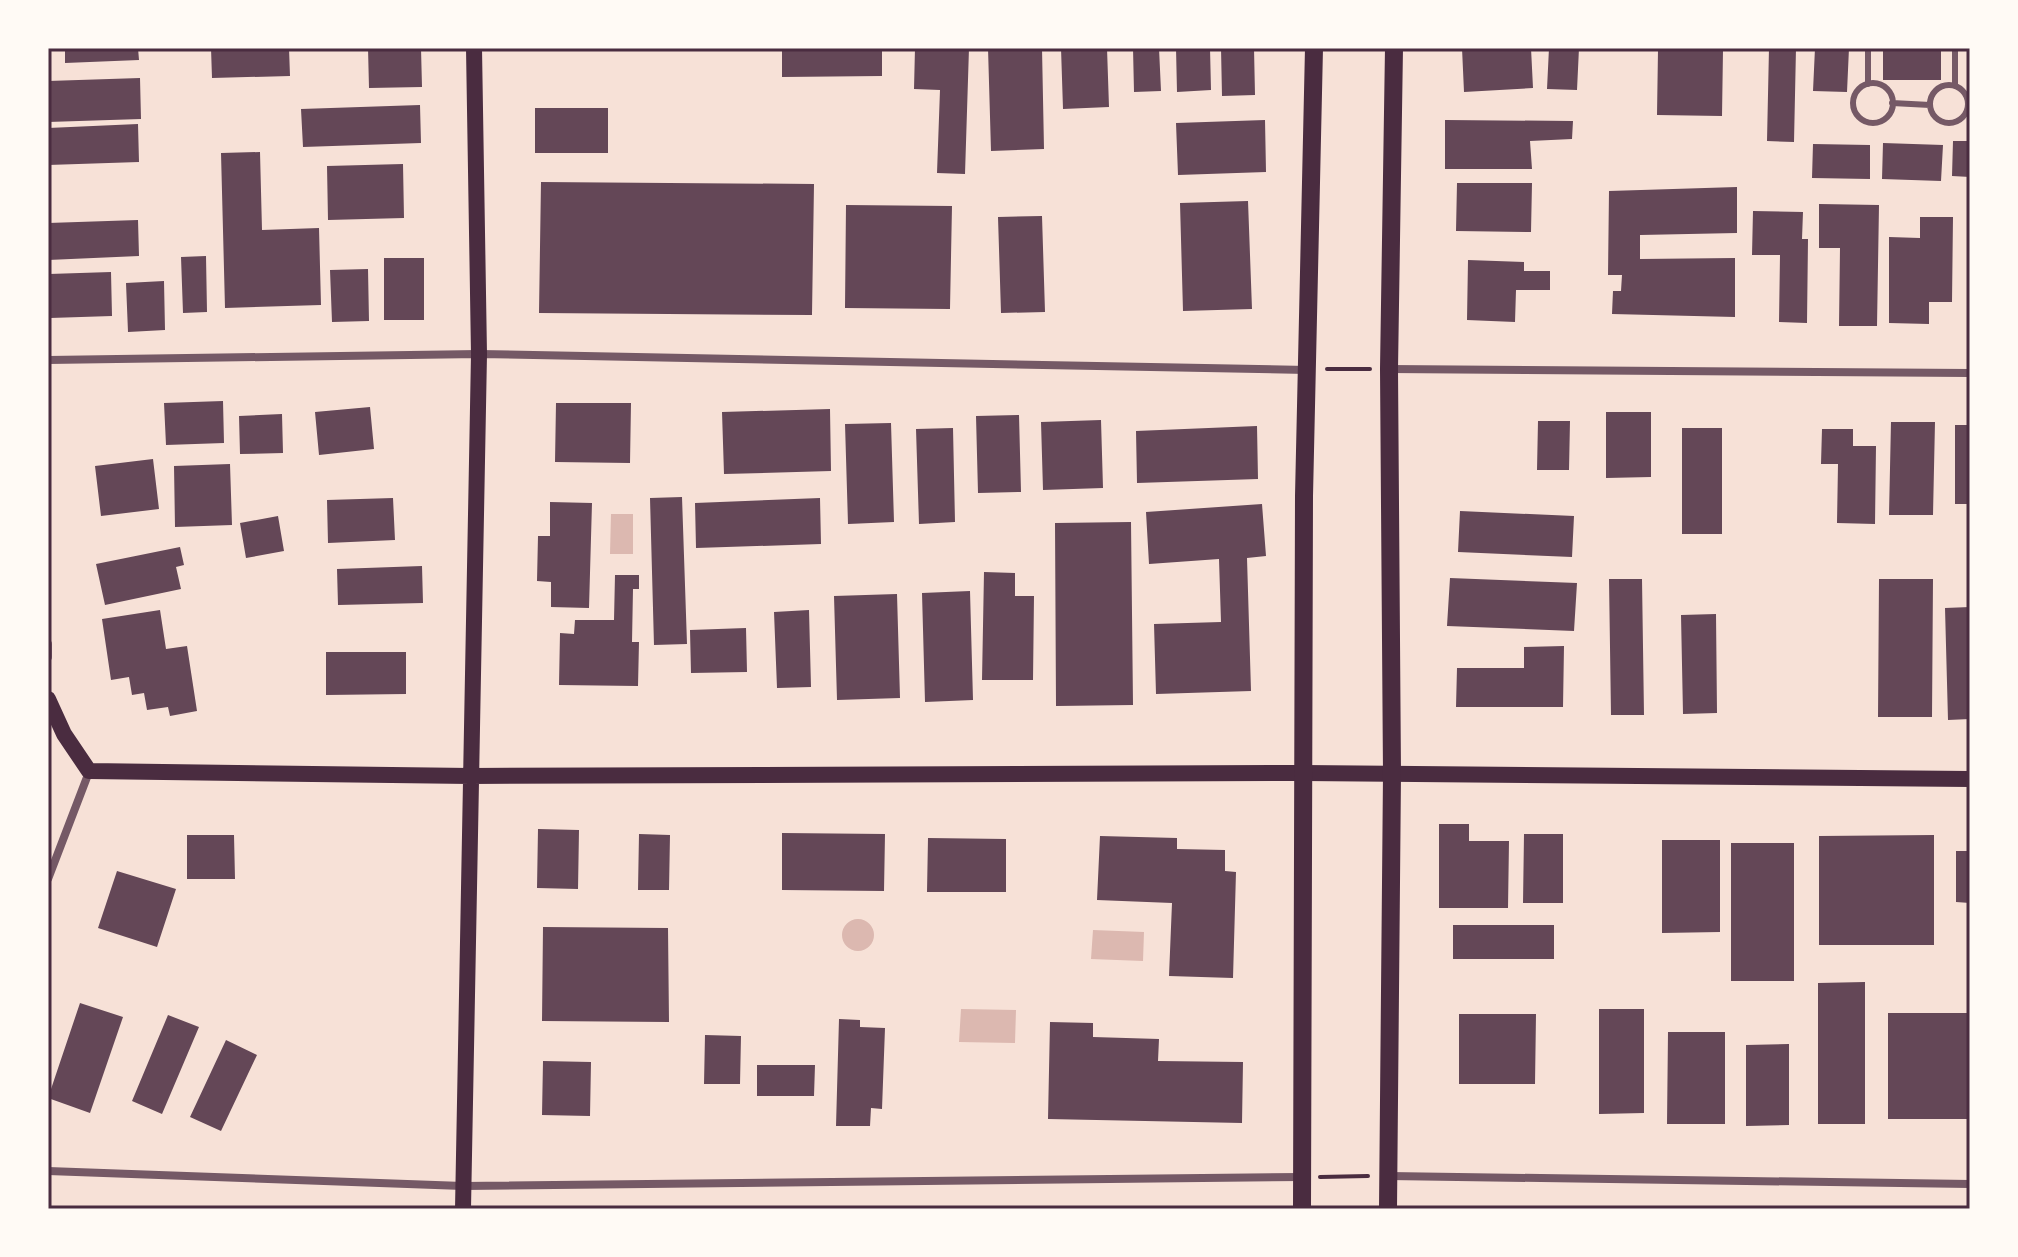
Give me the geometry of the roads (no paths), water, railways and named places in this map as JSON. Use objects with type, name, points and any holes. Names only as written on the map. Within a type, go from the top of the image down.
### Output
[{"type":"highway","points":[[1302,1209],[1304,496],[1314,48]]},
{"type":"highway","points":[[1388,1209],[1392,774],[1389,369],[1394,48]]},
{"type":"main road","points":[[463,1209],[479,354],[474,48]]},
{"type":"main road","points":[[48,699],[64,734],[89,771]]},
{"type":"main road","points":[[48,729],[89,771],[470,776],[1304,773],[1970,779]]},
{"type":"street","points":[[48,360],[479,354],[1307,370]]},
{"type":"street","points":[[1389,369],[1970,373]]},
{"type":"street","points":[[48,644],[48,657]]},
{"type":"street","points":[[48,879],[89,771]]},
{"type":"street","points":[[48,1171],[463,1186],[1302,1177]]},
{"type":"street","points":[[1388,1176],[1970,1184]]},
{"type":"lane","points":[[1868,48],[1868,84]]},
{"type":"lane","points":[[1955,48],[1955,85]]},
{"type":"lane","points":[[1868,84],[1887,89],[1892,103],[1890,113],[1880,121],[1867,122],[1862,119],[1853,103],[1857,90],[1868,84]]},
{"type":"lane","points":[[1948,84],[1961,88],[1968,99],[1963,118],[1957,122],[1944,123],[1934,117],[1930,105],[1932,93],[1948,84]]},
{"type":"lane","points":[[1892,103],[1930,105]]}]
